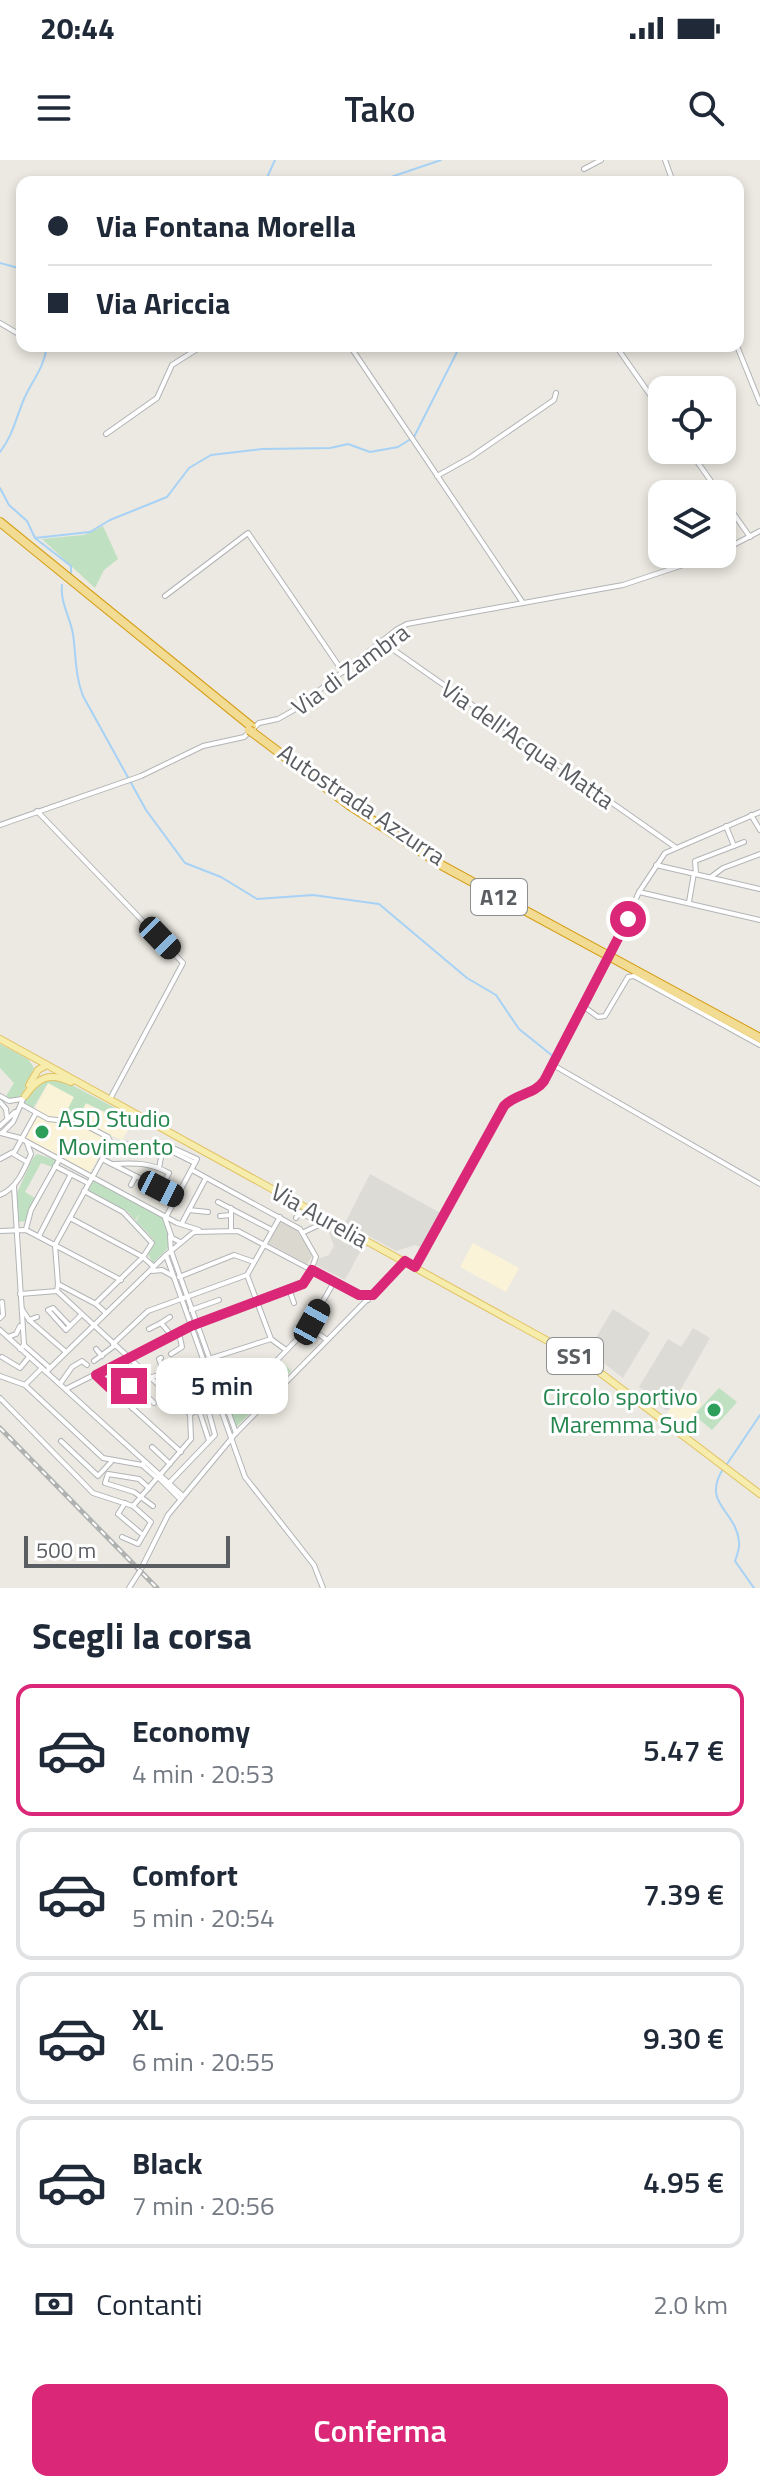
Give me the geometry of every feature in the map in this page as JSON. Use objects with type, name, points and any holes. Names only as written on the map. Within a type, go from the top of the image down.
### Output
[{"type":"highway","name":"Autostrada Azzurra","points":[[0,524],[252,730],[360,807],[438,857],[760,1036]]},
{"type":"main road","name":"Via Aurelia","points":[[1,1041],[150,1122]]},
{"type":"main road","name":"Via Aurelia","points":[[1,1041],[598,1370],[760,1495]]},
{"type":"main road","points":[[1,1041],[98,1092]]},
{"type":"main road","points":[[14,1050],[33,1063],[38,1076]]},
{"type":"main road","points":[[24,1097],[45,1066]]},
{"type":"main road","points":[[38,1076],[58,1077],[84,1088]]},
{"type":"street","points":[[584,169],[601,160]]},
{"type":"street","points":[[106,434],[158,397],[172,365],[193,352]]},
{"type":"street","points":[[354,352],[524,603]]},
{"type":"street","points":[[620,352],[648,392]]},
{"type":"street","points":[[739,352],[760,403]]},
{"type":"street","points":[[437,476],[470,458],[554,400],[556,393]]},
{"type":"street","points":[[736,517],[750,537]]},
{"type":"street","points":[[736,544],[760,531]]},
{"type":"street","points":[[165,596],[248,533],[343,672]]},
{"type":"street","name":"Via di Zambra","points":[[0,825],[131,780],[203,746],[244,737],[259,723],[289,714],[381,641],[411,623],[630,584],[676,568]]},
{"type":"street","name":"Via dell'Acqua Matta","points":[[381,641],[675,847]]},
{"type":"street","points":[[37,811],[183,963],[110,1099]]},
{"type":"street","points":[[415,1267],[504,1106],[514,1098],[539,1088],[553,1065],[639,892],[656,865],[675,847],[760,812]]},
{"type":"street","points":[[751,815],[760,830]]},
{"type":"street","points":[[726,826],[734,846]]},
{"type":"street","points":[[689,903],[695,861],[744,842]]},
{"type":"street","points":[[711,877],[712,873],[760,854]]},
{"type":"street","points":[[656,865],[760,889]]},
{"type":"street","points":[[639,892],[760,920]]},
{"type":"street","points":[[583,1006],[598,1017],[605,1016],[628,978],[634,976],[760,1045]]},
{"type":"street","points":[[553,1065],[760,1184]]},
{"type":"street","points":[[0,1096],[11,1101],[24,1097]]},
{"type":"street","points":[[24,1097],[0,1133],[23,1140],[189,1228],[231,1230],[264,1244],[368,1300]]},
{"type":"street","points":[[2,1106],[7,1122],[23,1140],[31,1156]]},
{"type":"street","points":[[20,1106],[57,1120]]},
{"type":"street","points":[[0,1159],[12,1153],[23,1140],[36,1113]]},
{"type":"street","points":[[89,1127],[107,1136],[111,1143]]},
{"type":"street","points":[[111,1143],[177,1149],[196,1161],[165,1216],[170,1233],[168,1253],[248,1483],[314,1565],[323,1588]]},
{"type":"street","points":[[57,1291],[55,1245],[111,1143]]},
{"type":"street","points":[[159,1168],[163,1147]]},
{"type":"street","points":[[44,1152],[31,1156],[14,1187],[22,1347],[29,1357],[46,1369]]},
{"type":"street","points":[[12,1153],[27,1162]]},
{"type":"street","points":[[102,1159],[177,1197]]},
{"type":"street","points":[[26,1230],[31,1210],[59,1160]]},
{"type":"street","points":[[111,1164],[145,1162],[170,1170],[161,1189]]},
{"type":"street","points":[[55,1166],[88,1183]]},
{"type":"street","points":[[66,1389],[194,1325],[306,1282],[316,1257],[304,1232],[192,1170]]},
{"type":"street","points":[[39,1236],[71,1174]]},
{"type":"street","points":[[131,1185],[136,1176]]},
{"type":"street","points":[[170,1233],[189,1210],[206,1178]]},
{"type":"street","points":[[1,1194],[14,1187]]},
{"type":"street","points":[[84,1191],[123,1212],[151,1240],[151,1247],[143,1257],[96,1304]]},
{"type":"street","points":[[218,1202],[272,1230]]},
{"type":"street","points":[[231,1208],[231,1230]]},
{"type":"street","points":[[189,1210],[208,1212]]},
{"type":"street","points":[[296,1218],[300,1212],[321,1224],[304,1232]]},
{"type":"street","points":[[220,1216],[231,1215]]},
{"type":"street","points":[[94,1361],[148,1311],[247,1275],[280,1217]]},
{"type":"street","points":[[70,1218],[143,1257],[154,1267]]},
{"type":"street","points":[[188,1236],[189,1228]]},
{"type":"street","points":[[0,1231],[26,1230],[121,1280]]},
{"type":"street","points":[[25,1385],[66,1352],[182,1241],[206,1231]]},
{"type":"street","points":[[170,1233],[182,1241]]},
{"type":"street","points":[[149,1272],[162,1270],[176,1276],[234,1255],[254,1262]]},
{"type":"street","points":[[129,1588],[168,1515],[234,1436],[405,1261]]},
{"type":"street","points":[[247,1275],[271,1339],[286,1350]]},
{"type":"street","points":[[190,1414],[255,1383],[308,1328],[334,1282]]},
{"type":"street","points":[[58,1284],[96,1304],[106,1313]]},
{"type":"street","points":[[289,1289],[294,1303]]},
{"type":"street","points":[[20,1294],[57,1291],[190,1414],[191,1439],[133,1506]]},
{"type":"street","points":[[359,1295],[373,1295]]},
{"type":"street","points":[[359,1295],[363,1305]]},
{"type":"street","points":[[184,1297],[194,1325]]},
{"type":"street","points":[[191,1310],[219,1300]]},
{"type":"street","points":[[0,1318],[3,1315],[2,1302]]},
{"type":"street","points":[[21,1307],[29,1320],[66,1352]]},
{"type":"street","points":[[53,1308],[68,1328],[48,1313],[49,1309],[53,1308]]},
{"type":"street","points":[[68,1328],[81,1315]]},
{"type":"street","points":[[8,1337],[19,1331],[21,1316]]},
{"type":"street","points":[[29,1320],[37,1317]]},
{"type":"street","points":[[149,1329],[170,1317]]},
{"type":"street","points":[[161,1323],[172,1336]]},
{"type":"street","points":[[0,1330],[46,1369],[182,1498]]},
{"type":"street","points":[[171,1354],[181,1350],[179,1333]]},
{"type":"street","points":[[320,1335],[327,1340]]},
{"type":"street","points":[[149,1378],[271,1339]]},
{"type":"street","points":[[96,1349],[102,1356]]},
{"type":"street","points":[[2,1357],[20,1368],[29,1357]]},
{"type":"street","points":[[161,1358],[164,1373]]},
{"type":"street","points":[[60,1384],[72,1367],[82,1361],[87,1365]]},
{"type":"street","points":[[180,1368],[185,1384]]},
{"type":"street","points":[[96,1375],[181,1452]]},
{"type":"street","points":[[0,1376],[25,1385],[103,1458],[111,1462],[144,1464]]},
{"type":"street","points":[[114,1392],[132,1385],[136,1387]]},
{"type":"street","points":[[165,1392],[173,1387]]},
{"type":"street","points":[[143,1392],[154,1403]]},
{"type":"street","points":[[180,1405],[188,1395],[200,1395]]},
{"type":"street","points":[[0,1398],[93,1493],[133,1506],[151,1522],[138,1544],[122,1537]]},
{"type":"street","points":[[132,1408],[149,1398]]},
{"type":"street","points":[[169,1483],[216,1431],[207,1406]]},
{"type":"street","points":[[199,1410],[209,1441]]},
{"type":"street","points":[[182,1432],[191,1430]]},
{"type":"street","points":[[61,1441],[98,1476],[111,1462]]},
{"type":"street","points":[[152,1447],[170,1464]]},
{"type":"street","points":[[149,1488],[139,1479],[108,1474],[105,1483],[134,1492],[153,1506]]},
{"type":"street","points":[[159,1477],[182,1498]]},
{"type":"street","points":[[125,1503],[118,1514],[143,1535]]},
{"type":"shaded area","points":[[48,1083],[74,1097],[63,1118],[65,1125],[75,1125],[86,1104],[131,1125],[122,1140],[110,1135],[90,1173],[21,1136]]},
{"type":"shaded area","points":[[370,1174],[444,1215],[425,1249],[415,1245],[396,1251],[345,1223]]},
{"type":"shaded area","points":[[280,1220],[295,1228],[308,1247],[312,1256],[307,1264],[268,1243]]},
{"type":"shaded area","points":[[325,1223],[364,1244],[345,1280],[316,1265],[318,1259],[329,1255],[334,1246]]},
{"type":"shaded area","points":[[473,1243],[519,1268],[506,1292],[460,1267]]},
{"type":"shaded area","points":[[613,1309],[650,1333],[623,1378],[600,1360],[585,1356]]},
{"type":"shaded area","points":[[693,1328],[710,1338],[669,1410],[665,1410],[650,1399],[652,1395],[639,1387],[668,1339],[681,1347]]},
{"type":"shaded area","points":[[681,1388],[702,1404],[685,1427],[667,1414]]},
{"type":"green space","points":[[103,526],[118,559],[104,570],[95,588],[42,539],[84,535]]},
{"type":"green space","points":[[0,1044],[28,1059],[34,1068],[22,1095],[11,1100],[5,1098],[14,1083],[0,1068]]},
{"type":"green space","points":[[52,1077],[136,1119],[132,1125],[86,1103],[74,1124],[68,1126],[63,1118],[74,1097],[48,1083],[32,1110],[24,1103],[33,1087]]},
{"type":"green space","points":[[37,1154],[56,1160],[52,1167],[41,1163],[25,1192],[35,1198],[26,1221],[19,1222],[17,1193]]},
{"type":"green space","points":[[93,1181],[163,1217],[169,1247],[153,1263],[148,1254],[154,1240],[136,1221],[140,1214],[135,1220],[126,1210],[88,1191]]},
{"type":"green space","points":[[281,1360],[291,1371],[236,1427],[227,1400],[257,1385]]},
{"type":"green space","name":"Circolo sportivo Maremma Sud","points":[[719,1388],[737,1402],[712,1430],[694,1415]]},
{"type":"waterway","points":[[268,176],[275,160]]},
{"type":"waterway","points":[[394,176],[441,160]]},
{"type":"waterway","points":[[0,263],[16,267]]},
{"type":"waterway","points":[[0,452],[46,352]]},
{"type":"waterway","points":[[35,538],[90,532],[110,520],[167,497],[189,468],[211,455],[262,449],[330,448],[348,444],[370,452],[398,447],[414,437],[457,352]]},
{"type":"waterway","points":[[0,488],[9,505],[27,521],[35,538],[71,566],[71,574]]},
{"type":"waterway","points":[[62,585],[83,696],[146,810],[185,863],[221,877],[257,899],[313,895],[379,904],[467,978],[496,995],[519,1029],[554,1057]]},
{"type":"waterway","points":[[727,1464],[760,1415]]},
{"type":"waterway","points":[[723,1469],[717,1481],[718,1499],[737,1531],[739,1547],[735,1561],[754,1588]]},
{"type":"railway","points":[[0,1428],[157,1588]]},
{"type":"place","name":"ASD Studio Movimento","points":[[42,1132]]},
{"type":"place","name":"Circolo sportivo Maremma Sud","points":[[714,1410]]},
{"type":"route","points":[[129,1386],[114,1392],[96,1375],[191,1326],[303,1284],[312,1270],[359,1295],[367,1296],[373,1295],[405,1261],[415,1267],[504,1106],[515,1097],[540,1088],[628,919]]}]
